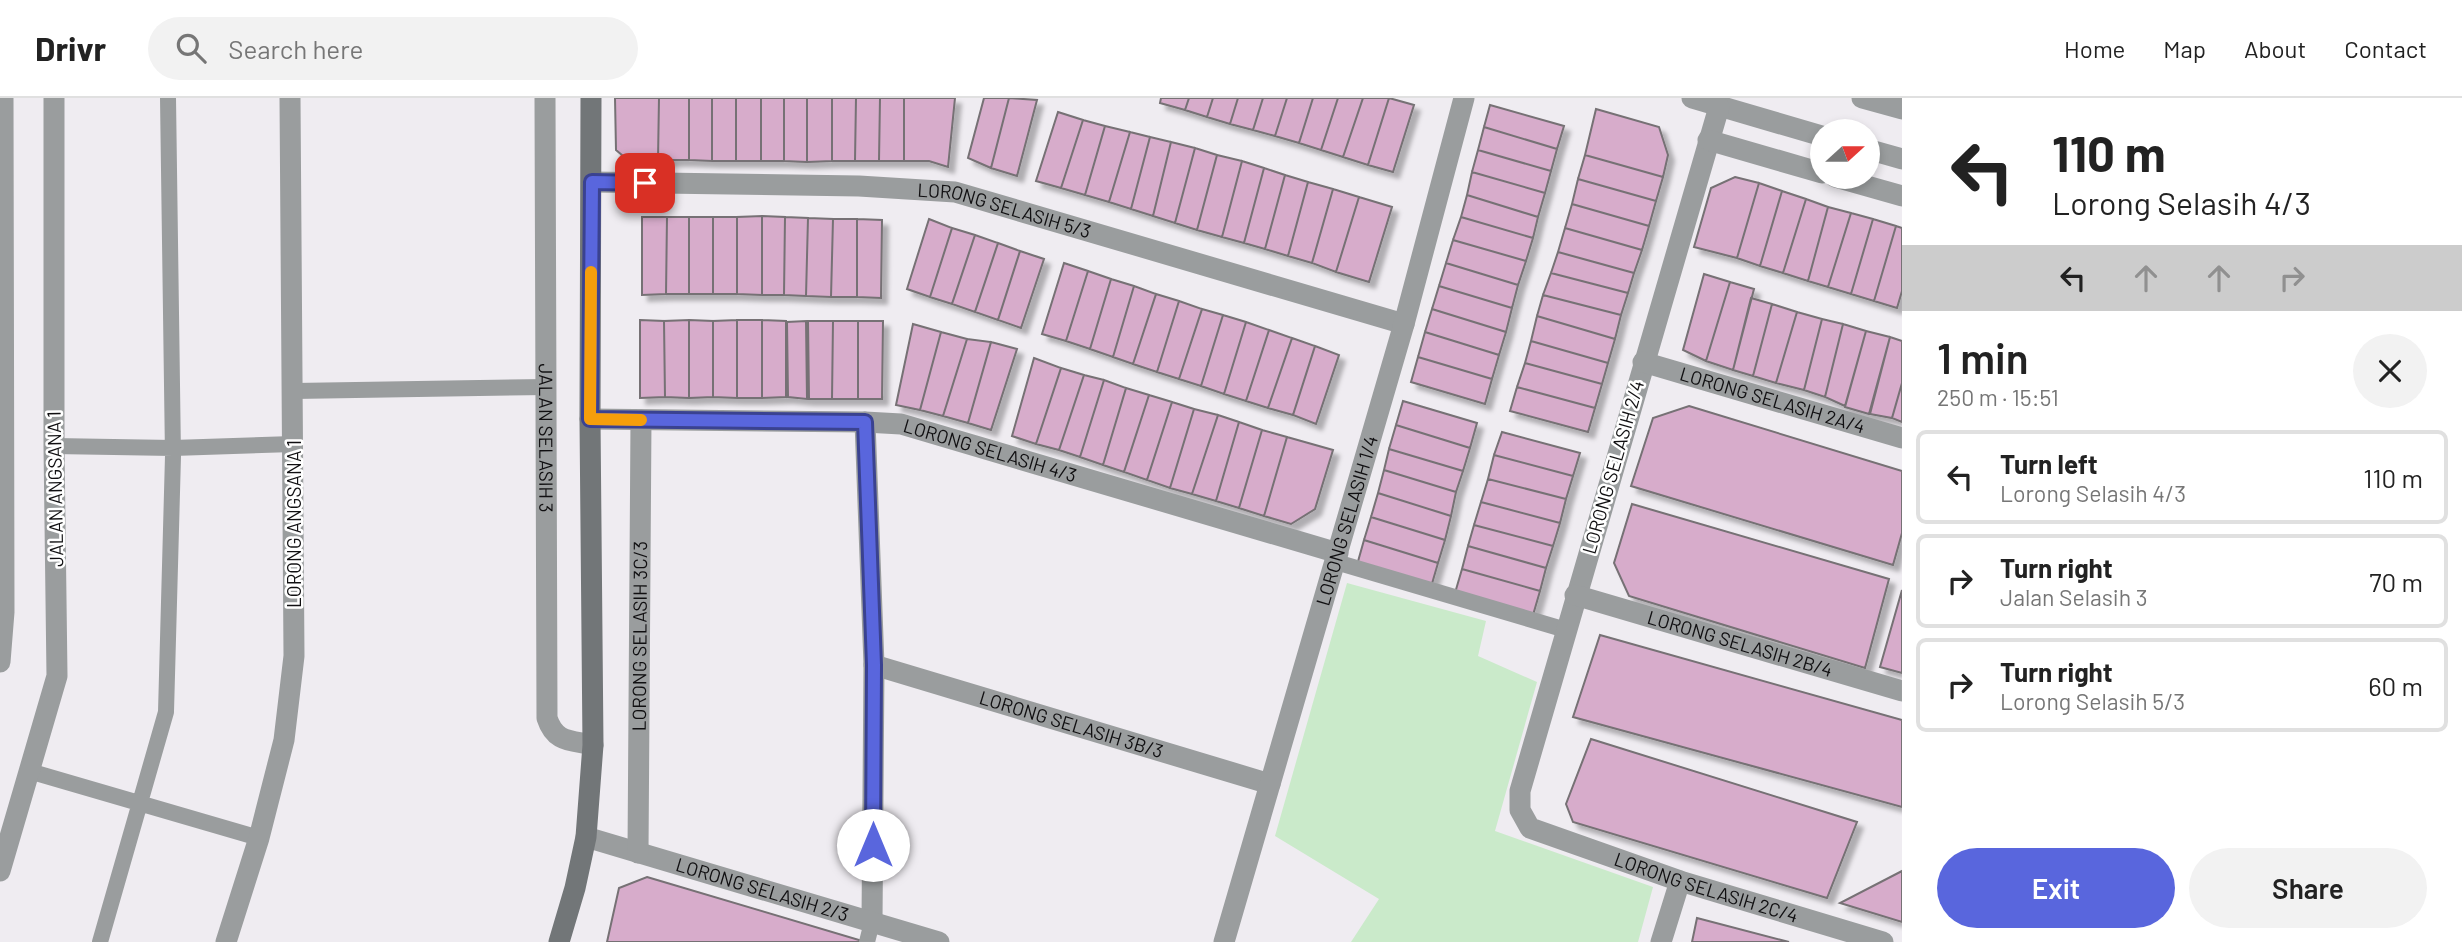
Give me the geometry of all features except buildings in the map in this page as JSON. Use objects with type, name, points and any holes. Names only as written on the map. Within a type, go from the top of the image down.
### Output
[{"type":"street","points":[[0,662],[4,612],[3,98]]},
{"type":"street","name":"JALAN ANGSANA 1","points":[[0,871],[57,676],[54,98]]},
{"type":"street","name":"LORONG ANGSANA 1","points":[[226,942],[259,838],[284,740],[294,656],[290,98]]},
{"type":"street","name":"JALAN SELASIH 3","points":[[545,98],[547,718],[550,729],[559,738],[593,745]]},
{"type":"street","points":[[559,942],[586,837],[593,745],[590,419],[592,98]]},
{"type":"street","name":"LORONG SELASIH 1/4","points":[[1224,942],[1404,324],[1464,98]]},
{"type":"street","points":[[1692,98],[1810,133]]},
{"type":"street","points":[[1862,98],[1902,109]]},
{"type":"street","name":"LORONG SELASIH 2/4","points":[[1530,828],[1520,810],[1520,790],[1719,107]]},
{"type":"street","points":[[1708,139],[1810,169]]},
{"type":"street","points":[[1880,153],[1902,159]]},
{"type":"street","name":"LORONG SELASIH 5/3","points":[[592,182],[859,186],[955,192],[1404,324]]},
{"type":"street","points":[[1877,189],[1902,196]]},
{"type":"street","name":"LORONG SELASIH 2A/4","points":[[1643,362],[1902,438]]},
{"type":"street","name":"LORONG SELASIH 4/3","points":[[590,419],[901,424],[1337,557]]},
{"type":"street","name":"LORONG SELASIH 3C/3","points":[[638,853],[641,420]]},
{"type":"street","points":[[865,422],[874,665],[869,932]]},
{"type":"street","name":"LORONG SELASIH 2B/4","points":[[1575,595],[1902,691]]},
{"type":"street","name":"LORONG SELASIH 3B/3","points":[[874,665],[1270,784]]},
{"type":"street","name":"LORONG SELASIH 2C/4","points":[[1530,828],[1680,881],[1883,942]]},
{"type":"street","name":"LORONG SELASIH 2/3","points":[[586,837],[869,932],[939,942]]},
{"type":"street","points":[[1661,942],[1680,881]]},
{"type":"lane","points":[[100,942],[166,712],[173,448],[168,98]]},
{"type":"lane","points":[[294,391],[546,387]]},
{"type":"lane","points":[[54,446],[173,448],[293,444]]},
{"type":"lane","points":[[1337,557],[1566,630]]},
{"type":"lane","points":[[29,771],[259,838]]},
{"type":"green space","points":[[1347,583],[1486,621],[1478,656],[1537,682],[1495,831],[1653,887],[1638,942],[1351,942],[1379,899],[1275,836]]},
{"type":"slow traffic","points":[[591,272],[590,419],[641,420]]},
{"type":"route","points":[[645,183],[592,182],[590,419],[865,422],[874,665],[873,845]]}]
